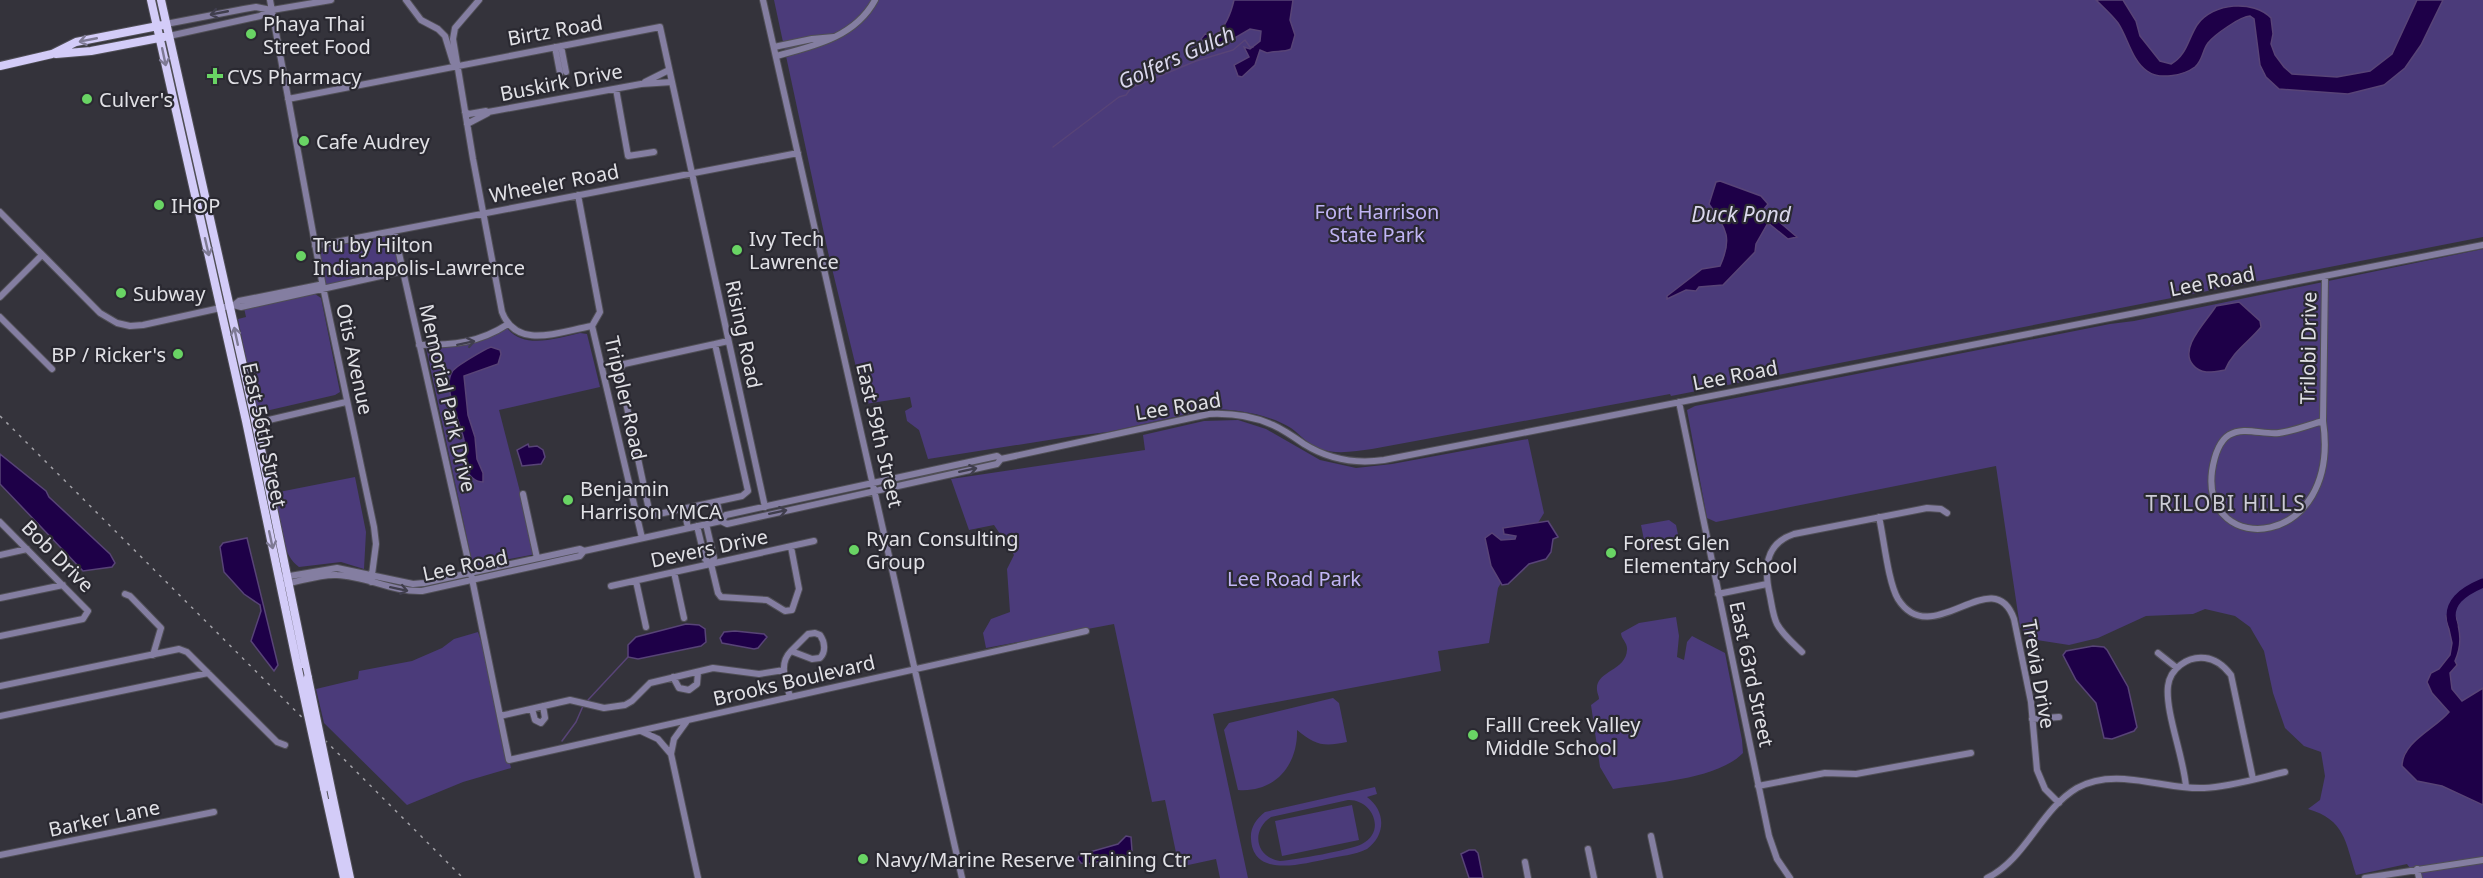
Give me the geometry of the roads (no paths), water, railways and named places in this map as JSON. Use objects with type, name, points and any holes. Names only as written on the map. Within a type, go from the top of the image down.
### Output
[{"type":"main road","name":"East 56th Street","points":[[151,0],[161,25],[194,148],[256,423],[351,878]]},
{"type":"main road","name":"East 56th Street","points":[[161,0],[161,25]]},
{"type":"main road","points":[[52,54],[76,42],[161,25]]},
{"type":"main road","name":"East 56th Street","points":[[164,37],[189,170],[228,306],[234,369],[344,878]]},
{"type":"main road","points":[[0,66],[52,54],[78,53],[164,37]]},
{"type":"main road","points":[[179,124],[185,130],[189,147],[194,148]]},
{"type":"main road","points":[[189,170],[194,172],[200,194],[206,204]]},
{"type":"main road","points":[[234,369],[250,421],[256,423]]},
{"type":"street","name":"Otis Avenue","points":[[270,0],[323,287],[374,527],[376,544],[371,582]]},
{"type":"street","points":[[164,37],[253,18],[272,10],[331,0]]},
{"type":"street","points":[[406,0],[421,20],[438,29],[447,40],[453,62],[456,65]]},
{"type":"street","points":[[419,345],[457,345],[474,341],[508,324],[503,315],[483,214],[456,65],[453,32],[479,0]]},
{"type":"street","name":"East 59th Street","points":[[764,0],[962,878]]},
{"type":"street","points":[[776,56],[831,40],[859,21],[875,0]]},
{"type":"street","points":[[161,25],[256,7],[272,10]]},
{"type":"street","points":[[438,29],[447,28],[459,22]]},
{"type":"street","name":"Birtz Road","points":[[288,99],[660,27]]},
{"type":"street","name":"Rising Road","points":[[660,27],[765,507]]},
{"type":"street","points":[[774,47],[834,37]]},
{"type":"street","points":[[558,46],[563,73]]},
{"type":"street","name":"Buskirk Drive","points":[[641,84],[669,70]]},
{"type":"street","name":"Buskirk Drive","points":[[465,112],[488,112],[616,88],[672,82]]},
{"type":"street","points":[[616,88],[628,156],[654,152]]},
{"type":"street","name":"Buskirk Drive","points":[[466,123],[487,115],[488,112]]},
{"type":"street","name":"Wheeler Road","points":[[315,246],[798,153]]},
{"type":"street","points":[[578,195],[600,312],[592,326]]},
{"type":"street","points":[[0,212],[100,313],[121,325],[143,325],[228,306],[241,307],[403,271]]},
{"type":"street","name":"Memorial Park Drive","points":[[394,231],[471,573]]},
{"type":"street","name":"Lee Road","points":[[279,582],[332,568],[418,584],[721,521],[727,524],[997,464],[1001,459],[1196,416],[1223,414],[1263,421],[1284,430],[1312,449],[1335,458],[1377,461],[2483,245]]},
{"type":"street","points":[[0,297],[42,255]]},
{"type":"street","name":"Trilobi Drive","points":[[2323,421],[2281,433],[2241,431],[2226,438],[2216,453],[2212,473],[2213,497],[2222,513],[2238,525],[2259,528],[2281,525],[2297,515],[2314,493],[2323,470],[2326,453],[2323,421],[2325,276]]},
{"type":"street","points":[[0,317],[52,369]]},
{"type":"street","name":"Trippler Road","points":[[508,324],[516,331],[531,336],[592,326],[642,538]]},
{"type":"street","points":[[715,344],[748,488],[744,495],[657,515],[649,511],[618,373],[620,367],[625,364],[728,341]]},
{"type":"street","points":[[256,423],[346,402]]},
{"type":"street","name":"East 63rd Street","points":[[1679,402],[1770,841],[1778,860],[1790,878]]},
{"type":"street","name":"Lee Road","points":[[721,521],[726,515],[874,482],[997,456],[1001,459]]},
{"type":"street","points":[[523,494],[537,558]]},
{"type":"street","points":[[717,502],[721,521]]},
{"type":"street","points":[[1802,652],[1776,623],[1765,572],[1768,558],[1774,547],[1786,538],[1880,517],[1931,507],[1941,508],[1947,513]]},
{"type":"street","points":[[684,509],[688,528]]},
{"type":"street","name":"Trevia Drive","points":[[1880,517],[1896,595],[1902,604],[1914,614],[1928,617],[1940,616],[1977,599],[1986,598],[1996,599],[2006,606],[2014,619],[2032,719],[2038,775],[2048,792],[2059,803]]},
{"type":"street","name":"Bob Drive","points":[[0,522],[85,607],[87,616],[82,620],[0,636]]},
{"type":"street","points":[[706,524],[714,558],[711,564]]},
{"type":"street","points":[[697,526],[705,559],[711,564],[721,597],[769,600],[784,610],[790,611],[794,607],[799,589],[791,547]]},
{"type":"street","name":"Devers Drive","points":[[612,586],[814,541]]},
{"type":"street","points":[[0,555],[27,549]]},
{"type":"street","name":"Lee Road","points":[[289,580],[333,575],[411,591],[430,590],[580,556],[584,551]]},
{"type":"street","points":[[674,572],[684,618]]},
{"type":"street","points":[[471,573],[500,716],[572,700],[604,708],[625,705],[632,702],[648,684],[717,668],[759,674],[784,670]]},
{"type":"street","points":[[636,581],[646,627]]},
{"type":"street","points":[[1718,594],[1767,584]]},
{"type":"street","points":[[0,598],[63,585]]},
{"type":"street","points":[[125,594],[130,596],[161,628],[153,655]]},
{"type":"street","name":"Brooks Boulevard","points":[[500,716],[509,760],[1086,631]]},
{"type":"street","points":[[790,697],[784,660],[791,651],[810,634],[815,633],[822,638],[824,651],[818,659],[791,651]]},
{"type":"street","points":[[0,686],[179,649],[187,652],[277,742],[285,745]]},
{"type":"street","points":[[2158,653],[2177,668]]},
{"type":"street","points":[[2186,787],[2168,694],[2170,679],[2177,668],[2188,660],[2204,658],[2220,663],[2228,670],[2234,682],[2253,779]]},
{"type":"street","points":[[673,677],[679,688],[689,690],[697,684],[698,672]]},
{"type":"street","points":[[0,716],[208,673]]},
{"type":"street","points":[[532,709],[535,720],[542,723],[545,718],[543,706]]},
{"type":"street","points":[[2032,719],[2059,717]]},
{"type":"street","points":[[687,721],[675,737],[671,754],[698,878]]},
{"type":"street","points":[[640,731],[658,739],[671,754]]},
{"type":"street","points":[[1758,786],[1825,773],[1856,774],[1971,753]]},
{"type":"street","points":[[1987,878],[2008,864],[2059,803],[2076,789],[2104,779],[2209,788],[2285,772]]},
{"type":"street","name":"Barker Lane","points":[[0,855],[214,812]]},
{"type":"street","points":[[1651,836],[1660,878]]},
{"type":"street","points":[[1588,849],[1594,878]]},
{"type":"street","points":[[2365,878],[2483,860]]},
{"type":"street","points":[[1525,862],[1528,878]]},
{"type":"street","points":[[2416,869],[2419,878]]},
{"type":"water","points":[[1234,0],[1293,0],[1290,20],[1295,35],[1291,49],[1267,53],[1260,50],[1255,65],[1242,77],[1238,76],[1234,65],[1249,57],[1244,47],[1250,49],[1260,41],[1261,31],[1250,29],[1221,46],[1207,46],[1201,39],[1205,34],[1216,35],[1223,28]]},
{"type":"water","points":[[2096,0],[2123,0],[2136,21],[2140,36],[2160,61],[2171,64],[2181,56],[2197,25],[2204,17],[2223,8],[2234,6],[2255,8],[2271,18],[2273,34],[2271,44],[2275,55],[2292,74],[2337,77],[2370,71],[2392,54],[2417,0],[2443,0],[2421,45],[2405,68],[2384,85],[2348,94],[2279,89],[2266,77],[2260,65],[2254,19],[2250,16],[2234,22],[2211,40],[2198,64],[2190,70],[2171,76],[2152,74],[2142,67],[2118,23]]},
{"type":"water","name":"Duck Pond","points":[[1720,181],[1761,196],[1768,204],[1764,209],[1797,237],[1788,239],[1768,223],[1756,244],[1755,252],[1723,285],[1699,287],[1696,291],[1686,290],[1667,299],[1667,296],[1702,269],[1720,266],[1726,248],[1726,234],[1709,204],[1716,182]]},
{"type":"water","points":[[2239,302],[2260,321],[2261,327],[2237,352],[2225,370],[2208,372],[2196,368],[2189,358],[2189,351],[2196,335],[2216,306]]},
{"type":"water","points":[[491,347],[500,350],[498,364],[464,376],[468,415],[475,437],[477,459],[483,473],[483,482],[473,478],[466,468],[464,440],[449,387],[452,372],[458,366]]},
{"type":"water","points":[[528,444],[529,447],[537,446],[543,450],[545,457],[541,464],[522,466],[517,450]]},
{"type":"water","points":[[0,454],[46,491],[49,497],[110,554],[115,563],[112,567],[83,571],[0,484]]},
{"type":"water","points":[[1548,521],[1558,537],[1553,539],[1551,552],[1546,559],[1529,564],[1508,584],[1502,585],[1491,566],[1485,538],[1492,533],[1501,540],[1515,539],[1516,536],[1504,534],[1503,528]]},
{"type":"water","points":[[247,538],[278,665],[274,671],[251,641],[261,611],[260,605],[244,594],[224,572],[220,547],[223,543]]},
{"type":"water","points":[[2455,615],[2459,627],[2460,644],[2455,661],[2457,665],[2450,673],[2452,689],[2462,701],[2483,688],[2483,805],[2442,786],[2417,781],[2402,766],[2403,757],[2413,743],[2449,712],[2432,693],[2427,682],[2431,673],[2439,669],[2450,655],[2452,643],[2446,616]]},
{"type":"water","points":[[686,624],[699,625],[705,629],[706,642],[701,646],[638,659],[628,657],[628,645],[636,637]]},
{"type":"water","points":[[724,632],[764,634],[767,637],[758,648],[754,649],[722,643],[720,638]]},
{"type":"water","points":[[2093,646],[2104,647],[2107,650],[2128,687],[2137,727],[2134,731],[2112,739],[2104,738],[2096,703],[2076,680],[2063,655],[2066,651]]},
{"type":"water","points":[[1126,836],[1131,837],[1132,851],[1127,856],[1087,864],[1081,863],[1078,859],[1079,855],[1118,844]]},
{"type":"water","points":[[1475,850],[1478,853],[1483,878],[1469,878],[1461,854]]},
{"type":"waterway","name":"Golfers Gulch","points":[[1053,147],[1119,97],[1126,95],[1131,88],[1196,61],[1233,50],[1245,40],[1250,47],[1253,47]]},
{"type":"waterway","points":[[2453,625],[2451,617],[2454,604],[2463,594],[2483,583]]},
{"type":"waterway","points":[[588,700],[628,657]]},
{"type":"waterway","points":[[562,741],[576,722],[583,706]]},
{"type":"railway","points":[[0,416],[463,878]]},
{"type":"place","name":"Phaya Thai Street Food","points":[[251,34]]},
{"type":"place","name":"CVS Pharmacy","points":[[215,76]]},
{"type":"place","name":"Culver's","points":[[87,99]]},
{"type":"place","name":"Cafe Audrey","points":[[304,141]]},
{"type":"place","name":"IHOP","points":[[159,205]]},
{"type":"place","name":"Ivy Tech Lawrence","points":[[737,250]]},
{"type":"place","name":"Tru by Hilton Indianapolis-Lawrence","points":[[301,256]]},
{"type":"place","name":"Subway","points":[[121,293]]},
{"type":"place","name":"BP / Ricker's","points":[[178,354]]},
{"type":"place","name":"Benjamin Harrison YMCA","points":[[568,500]]},
{"type":"place","name":"Ryan Consulting Group","points":[[854,550]]},
{"type":"place","name":"Forest Glen Elementary School","points":[[1611,553]]},
{"type":"place","name":"Falll Creek Valley Middle School","points":[[1473,735]]},
{"type":"place","name":"Navy/Marine Reserve Training Ctr","points":[[863,859]]},
{"type":"district","name":"TRILOBI HILLS","points":[[2226,503]]},
{"type":"park label","name":"Fort Harrison State Park","points":[[1377,222]]},
{"type":"park label","name":"Lee Road Park","points":[[1294,578]]}]
